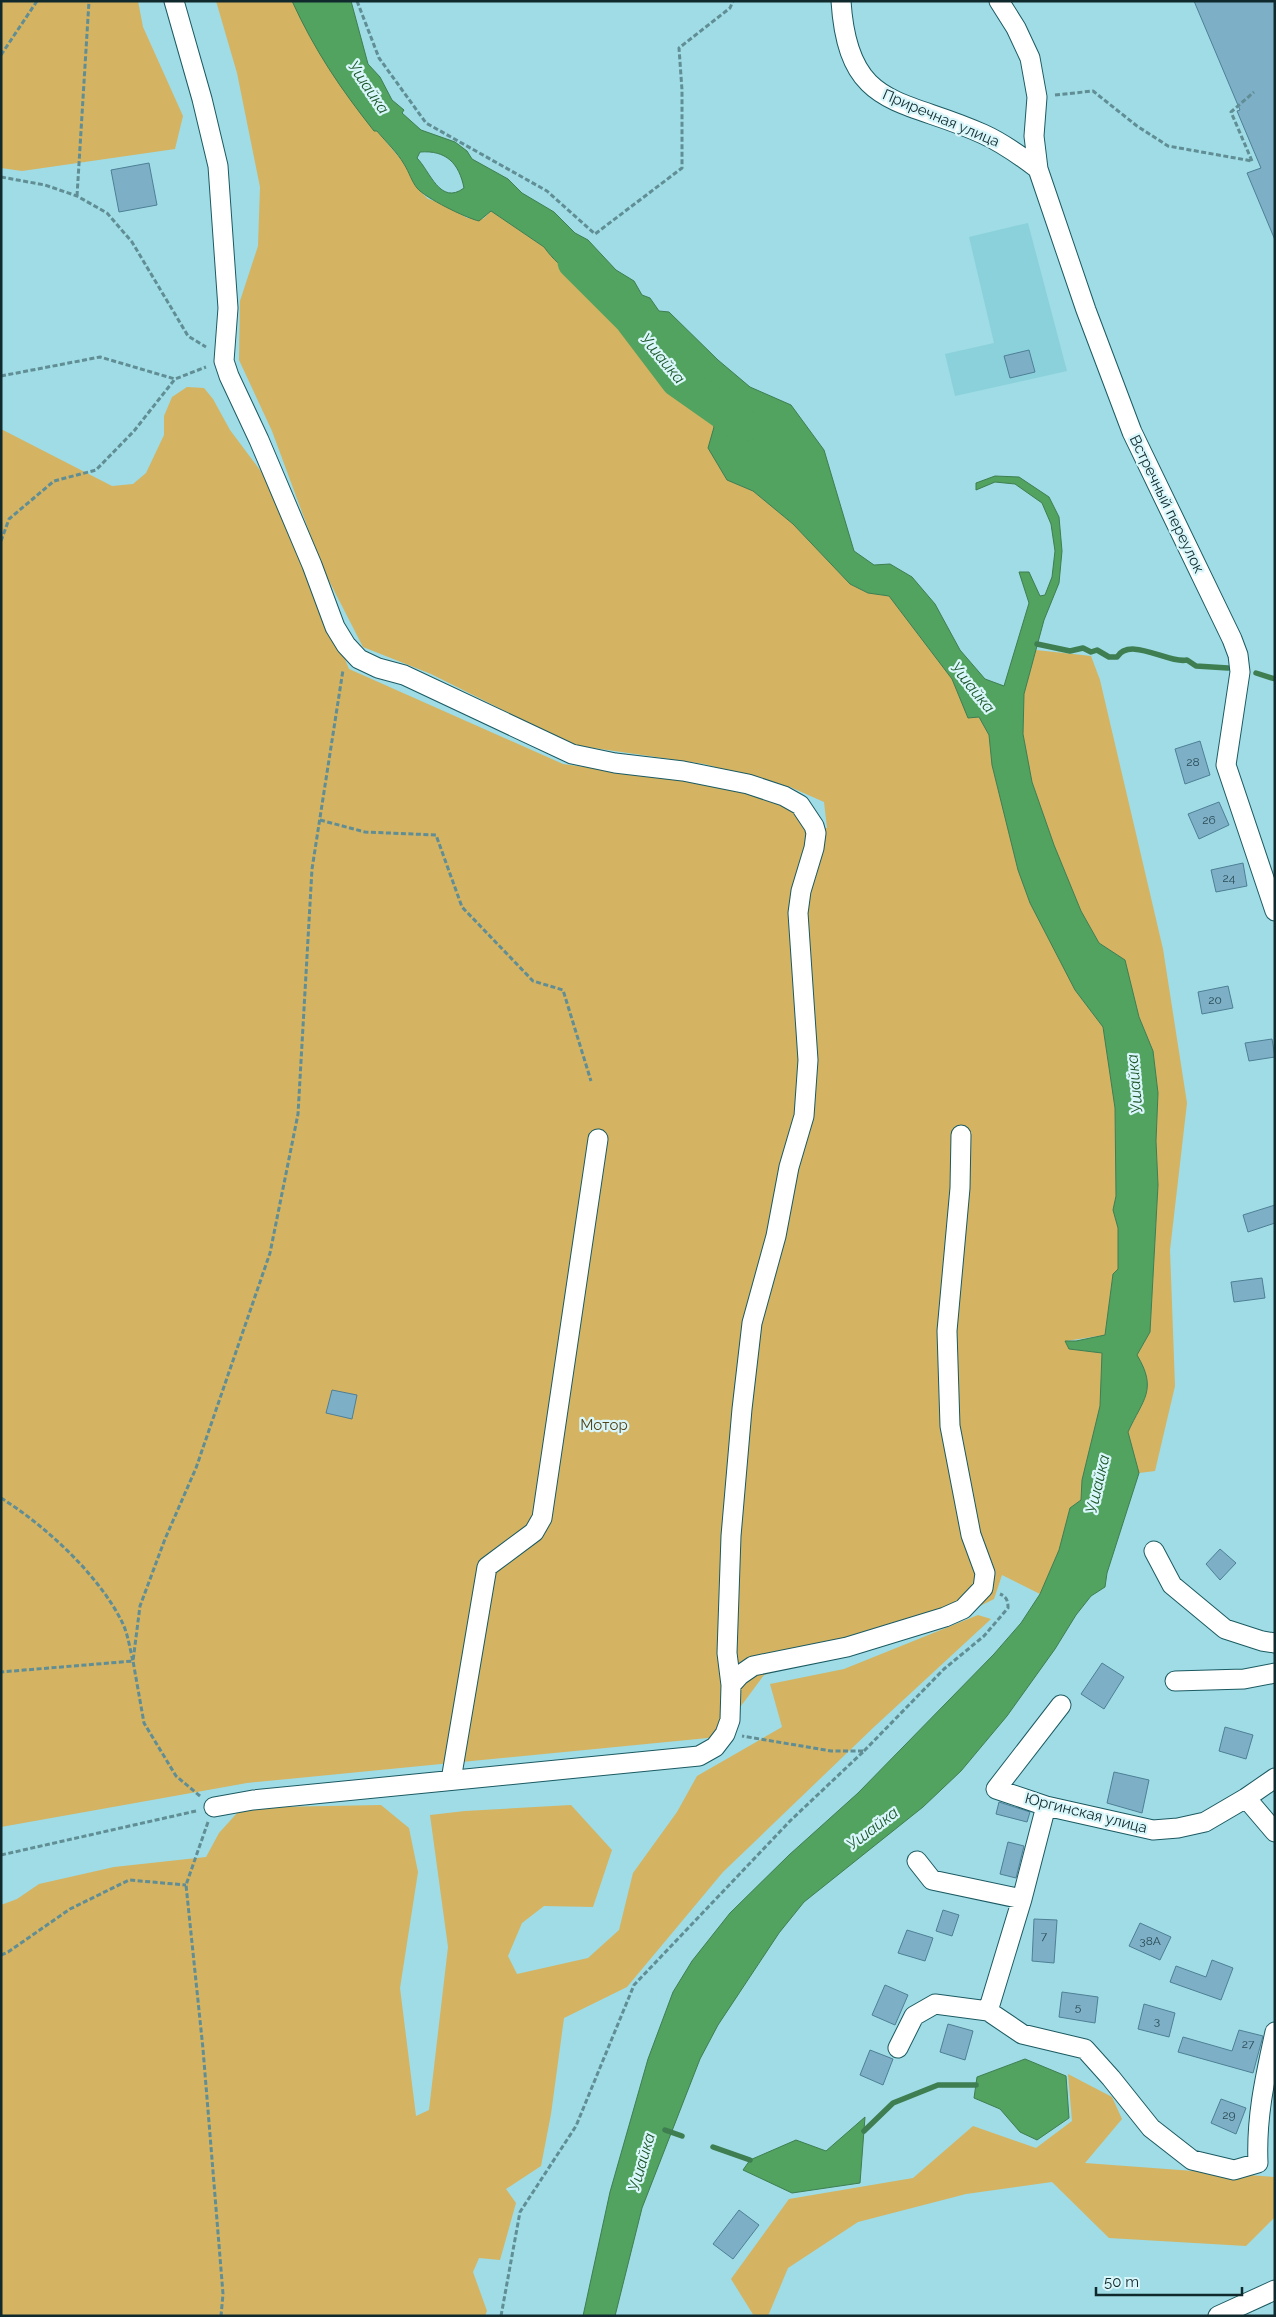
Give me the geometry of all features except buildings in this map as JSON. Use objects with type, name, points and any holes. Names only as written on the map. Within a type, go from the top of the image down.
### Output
[{"type":"street","points":[[174,1],[202,99],[218,166],[228,308],[224,354],[240,403],[259,440],[312,565],[335,627],[346,645],[359,659],[378,668],[404,675],[572,754],[615,763],[683,771],[748,784],[784,796],[800,806],[814,826],[816,833],[814,848],[801,891],[798,914],[808,1060],[804,1116],[789,1167],[776,1236],[752,1323],[731,1536],[727,1654],[731,1685],[730,1720],[725,1734],[715,1747],[699,1756],[253,1800],[214,1807]]},
{"type":"street","name":"Приречная улица","points":[[841,1],[842,24],[849,50],[868,85],[885,97],[983,134],[1010,148],[1038,169]]},
{"type":"street","name":"Встречный переулок","points":[[999,1],[1016,28],[1030,58],[1037,96],[1034,136],[1038,169],[1086,310],[1132,432],[1238,655],[1240,672],[1226,765],[1275,911]]},
{"type":"street","points":[[731,1685],[740,1675],[753,1666],[847,1647],[945,1617],[963,1608],[983,1588],[985,1573],[971,1535],[950,1426],[948,1331],[960,1188],[961,1135]]},
{"type":"street","points":[[451,1780],[488,1566],[534,1532],[542,1518],[598,1139]]},
{"type":"street","points":[[1154,1551],[1172,1585],[1225,1629],[1262,1641],[1275,1643]]},
{"type":"street","points":[[1175,1681],[1244,1679],[1275,1673]]},
{"type":"street","name":"Юргинская улица","points":[[1061,1705],[996,1788],[1046,1806],[1153,1830],[1178,1828],[1205,1822],[1275,1778]]},
{"type":"street","points":[[1246,1798],[1275,1832]]},
{"type":"street","points":[[988,2011],[1022,1899],[1046,1806]]},
{"type":"street","points":[[917,1861],[932,1880],[1022,1899]]},
{"type":"street","points":[[898,2048],[914,2016],[935,2004],[988,2011],[1022,2034],[1085,2049],[1151,2128],[1192,2160],[1234,2170],[1258,2163],[1257,2138],[1260,2099],[1275,2032]]},
{"type":"street","points":[[1218,2316],[1275,2290]]},
{"type":"path","points":[[1,55],[37,1]]},
{"type":"path","points":[[77,196],[88,1]]},
{"type":"path","points":[[357,1],[379,58],[426,123],[547,191],[595,234],[682,168],[682,90],[679,48],[730,8],[733,1]]},
{"type":"path","points":[[1037,96],[1093,91],[1136,126],[1168,146],[1252,161],[1231,112],[1254,92]]},
{"type":"path","points":[[1,177],[45,185],[77,196],[107,213],[132,242],[188,336],[212,350],[224,354]]},
{"type":"path","points":[[1,541],[9,519],[54,481],[96,470],[134,431],[175,379],[224,354]]},
{"type":"path","points":[[1,376],[100,357],[175,379]]},
{"type":"path","points":[[133,1661],[140,1606],[165,1540],[196,1468],[270,1253],[298,1114],[312,869],[346,645]]},
{"type":"path","points":[[320,820],[365,832],[436,835],[462,908],[533,981],[563,990],[592,1081]]},
{"type":"path","points":[[1,1498],[29,1516],[97,1581],[124,1625],[133,1661],[144,1723],[176,1776],[214,1807]]},
{"type":"path","points":[[500,2316],[520,2212],[576,2126],[634,1985],[791,1820],[864,1751],[944,1669],[984,1636],[1008,1608],[1008,1602],[1004,1596],[983,1588]]},
{"type":"path","points":[[1,1672],[133,1661]]},
{"type":"path","points":[[725,1734],[832,1751],[864,1751]]},
{"type":"path","points":[[1,1856],[214,1807]]},
{"type":"path","points":[[214,1807],[186,1885],[203,2049],[223,2294],[221,2316]]},
{"type":"path","points":[[1,1955],[70,1909],[129,1880],[186,1885]]},
{"type":"shaded area","points":[[1028,223],[1067,371],[955,396],[945,354],[994,343],[969,237]]},
{"type":"green space","points":[[1,1],[138,1],[143,27],[183,116],[175,149],[22,171],[1,168]]},
{"type":"green space","name":"Мотор","points":[[216,1],[296,1],[377,131],[404,163],[417,188],[428,199],[444,204],[467,218],[483,219],[491,211],[544,247],[558,263],[576,274],[587,287],[615,296],[616,307],[627,312],[697,381],[714,427],[708,448],[727,480],[753,491],[793,524],[850,584],[868,593],[889,596],[952,679],[968,717],[979,717],[989,735],[992,765],[1018,870],[1030,903],[1075,990],[1103,1027],[1115,1108],[1116,1196],[1113,1210],[1118,1228],[1118,1270],[1113,1274],[1105,1335],[1066,1341],[1069,1349],[1102,1353],[1100,1406],[1082,1480],[1081,1500],[1070,1508],[1059,1550],[1040,1594],[1002,1575],[994,1599],[952,1620],[764,1675],[718,1737],[247,1783],[1,1827],[1,429],[112,486],[133,484],[146,473],[164,435],[164,416],[172,397],[187,387],[204,388],[213,399],[230,430],[263,474],[300,550],[349,669],[563,764],[746,789],[800,812],[809,827],[827,828],[824,802],[790,787],[704,764],[573,745],[431,674],[363,647],[323,569],[272,431],[239,360],[240,301],[258,246],[260,187],[237,73]]},
{"type":"green space","points":[[1036,650],[1091,656],[1100,680],[1163,949],[1187,1103],[1170,1250],[1175,1386],[1155,1471],[1139,1473],[1128,1432],[1143,1403],[1147,1386],[1147,1377],[1137,1355],[1150,1332],[1158,1185],[1156,1141],[1158,1093],[1153,1051],[1139,1017],[1125,960],[1099,943],[1081,911],[1054,845],[1032,782],[1023,734],[1024,694]]},
{"type":"green space","points":[[978,1615],[991,1619],[874,1727],[723,1872],[627,1987],[564,2018],[551,2114],[541,2166],[506,2189],[516,2203],[500,2260],[479,2258],[473,2272],[487,2311],[485,2316],[1,2316],[1,1905],[17,1899],[39,1884],[114,1867],[206,1857],[219,1833],[238,1812],[276,1807],[381,1805],[409,1828],[418,1872],[400,1988],[416,2116],[429,2110],[448,1947],[430,1815],[465,1811],[571,1805],[612,1850],[593,1907],[544,1906],[522,1923],[508,1956],[517,1974],[588,1958],[619,1930],[633,1873],[677,1812],[697,1776],[782,1727],[770,1684],[844,1669]]},
{"type":"green space","points":[[1068,2074],[1112,2097],[1122,2119],[1085,2163],[1275,2177],[1275,2217],[1246,2246],[1109,2238],[1052,2182],[966,2194],[858,2222],[788,2268],[768,2316],[754,2316],[731,2279],[789,2199],[913,2178],[973,2126],[1036,2148],[1072,2121]]},
{"type":"water","points":[[292,1],[351,1],[368,64],[380,77],[392,100],[404,110],[402,113],[421,130],[455,142],[467,151],[472,159],[508,179],[522,193],[554,212],[575,233],[588,240],[616,270],[634,281],[642,295],[650,298],[659,311],[669,312],[718,360],[750,387],[791,405],[824,450],[854,551],[874,565],[890,564],[912,577],[935,604],[960,650],[985,679],[1004,686],[1029,603],[1019,572],[1029,572],[1040,596],[1045,595],[1052,577],[1055,551],[1051,524],[1042,503],[1015,484],[995,482],[976,490],[976,483],[995,476],[1019,477],[1049,497],[1059,517],[1062,551],[1059,583],[1044,620],[1024,694],[1023,734],[1032,782],[1054,845],[1081,911],[1099,943],[1125,960],[1139,1017],[1153,1051],[1158,1093],[1156,1141],[1158,1185],[1150,1332],[1137,1355],[1147,1377],[1147,1386],[1143,1402],[1128,1432],[1139,1473],[1107,1573],[1105,1587],[1091,1596],[1076,1615],[1055,1649],[1007,1716],[961,1771],[923,1807],[804,1902],[779,1933],[718,2025],[700,2059],[642,2208],[615,2316],[583,2316],[610,2192],[648,2059],[673,1992],[692,1961],[730,1913],[789,1855],[858,1793],[994,1654],[1021,1623],[1040,1594],[1059,1550],[1070,1508],[1081,1500],[1082,1480],[1100,1406],[1102,1353],[1069,1349],[1065,1341],[1076,1341],[1105,1335],[1113,1274],[1118,1269],[1118,1228],[1113,1210],[1116,1196],[1115,1108],[1103,1027],[1075,990],[1030,903],[1018,870],[992,765],[989,735],[979,717],[968,718],[952,679],[889,596],[868,593],[850,584],[793,524],[753,491],[727,480],[708,448],[714,427],[697,381],[663,353],[646,335],[644,328],[627,312],[616,307],[614,296],[587,286],[576,274],[558,263],[544,247],[491,211],[479,221],[437,202],[417,188],[398,155],[377,131],[374,131],[339,84],[319,53]],"holes":[[[420,152],[444,156],[455,165],[464,188],[448,193],[436,185],[417,158]]]},
{"type":"water","points":[[1025,2059],[1066,2076],[1069,2118],[1037,2140],[1020,2132],[1000,2109],[974,2098],[977,2077]]},
{"type":"water","points":[[865,2117],[860,2183],[792,2193],[743,2170],[750,2160],[796,2140],[826,2151]]},
{"type":"waterway","name":"Ушайка","points":[[575,262],[631,318],[678,380],[742,425]]},
{"type":"waterway","points":[[1037,644],[1070,651],[1083,648],[1091,652],[1097,650],[1109,657],[1117,657],[1123,651],[1131,649],[1140,650],[1179,660],[1187,660],[1196,666],[1228,668]]},
{"type":"waterway","points":[[1256,673],[1275,679]]},
{"type":"waterway","points":[[864,2131],[893,2103],[938,2085],[976,2085]]},
{"type":"waterway","points":[[665,2130],[682,2136]]},
{"type":"waterway","points":[[713,2147],[750,2160]]}]
